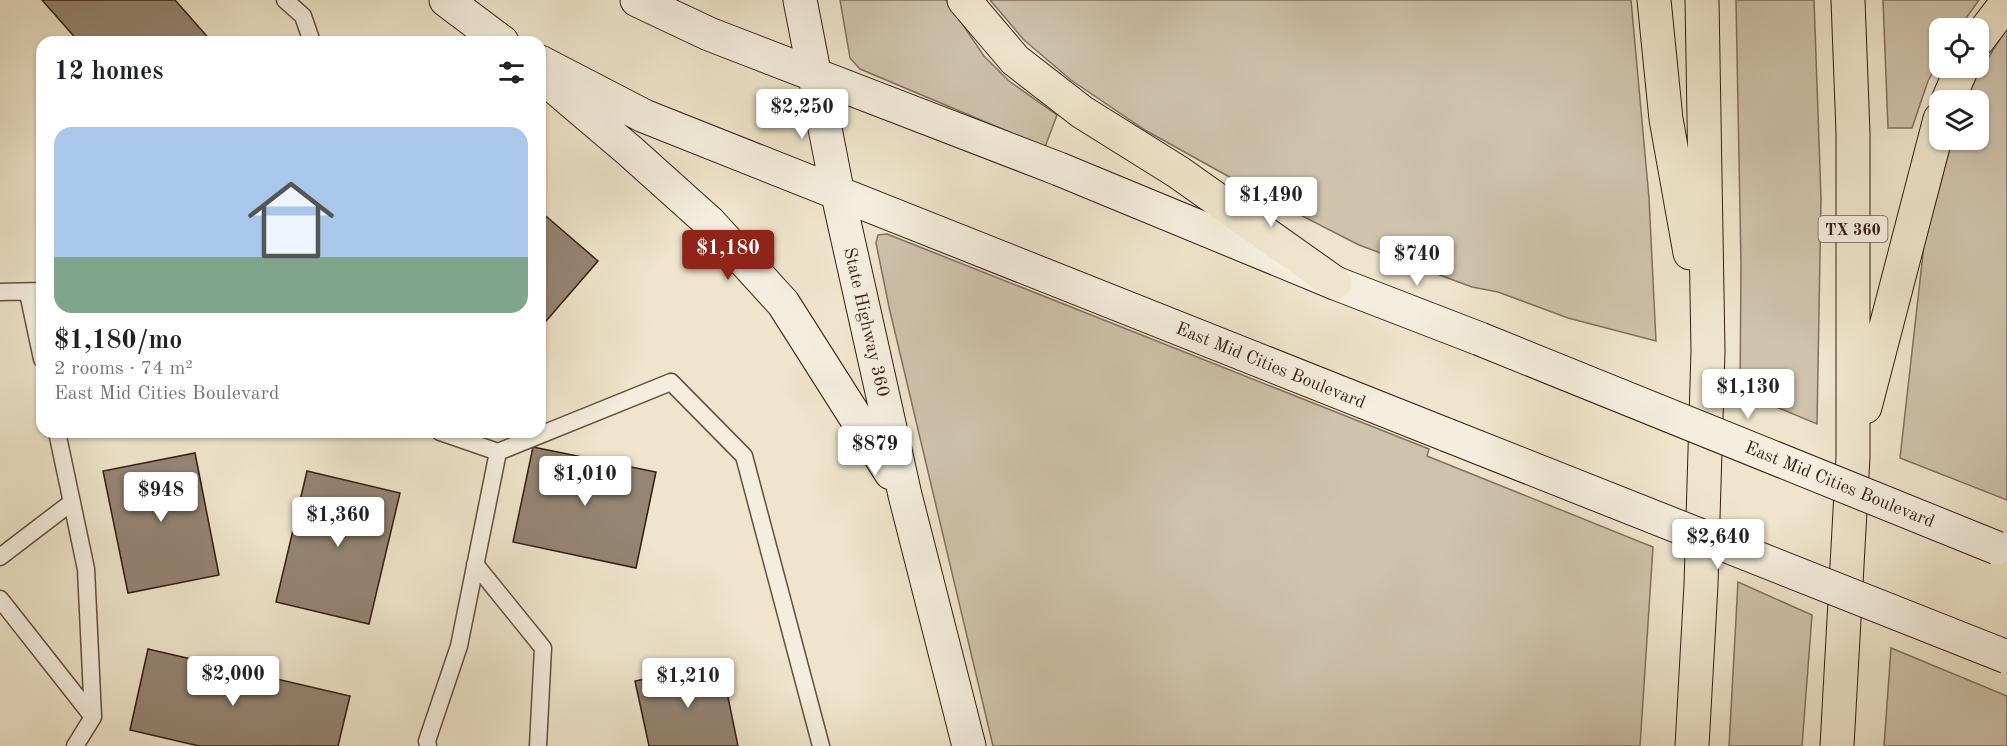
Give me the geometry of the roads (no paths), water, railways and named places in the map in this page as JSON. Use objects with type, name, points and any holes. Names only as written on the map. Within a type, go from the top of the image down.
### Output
[{"type":"highway","points":[[964,0],[1015,60],[1082,112],[1178,172],[1335,283]]},
{"type":"highway","points":[[1654,0],[1666,119],[1708,351]]},
{"type":"highway","points":[[1692,746],[1701,585],[1708,351],[1702,0]]},
{"type":"highway","name":"TX 360","points":[[1837,746],[1853,457],[1853,133],[1848,0]]},
{"type":"highway","points":[[1989,26],[2007,2]]},
{"type":"highway","points":[[1853,457],[1932,150]]},
{"type":"main road","points":[[446,0],[493,36]]},
{"type":"main road","name":"East Mid Cities Boulevard","points":[[637,0],[709,34],[1059,169],[1335,283],[2004,550]]},
{"type":"main road","name":"State Highway 360","points":[[800,0],[838,195],[905,495],[969,746]]},
{"type":"main road","name":"East Mid Cities Boulevard","points":[[546,65],[644,116],[838,195],[2007,657]]},
{"type":"main road","points":[[546,80],[709,222],[783,303],[905,495]]},
{"type":"lane","points":[[285,0],[303,16],[310,36]]},
{"type":"lane","points":[[0,292],[35,292]]},
{"type":"lane","points":[[546,432],[670,382],[744,456],[821,746]]},
{"type":"lane","points":[[58,438],[86,569],[93,717],[75,746]]},
{"type":"lane","points":[[457,438],[498,452],[532,438]]},
{"type":"lane","points":[[428,746],[427,741],[459,646],[498,452]]},
{"type":"lane","points":[[0,557],[72,502]]},
{"type":"lane","points":[[475,564],[543,648],[538,746]]},
{"type":"lane","points":[[0,599],[93,717]]}]
